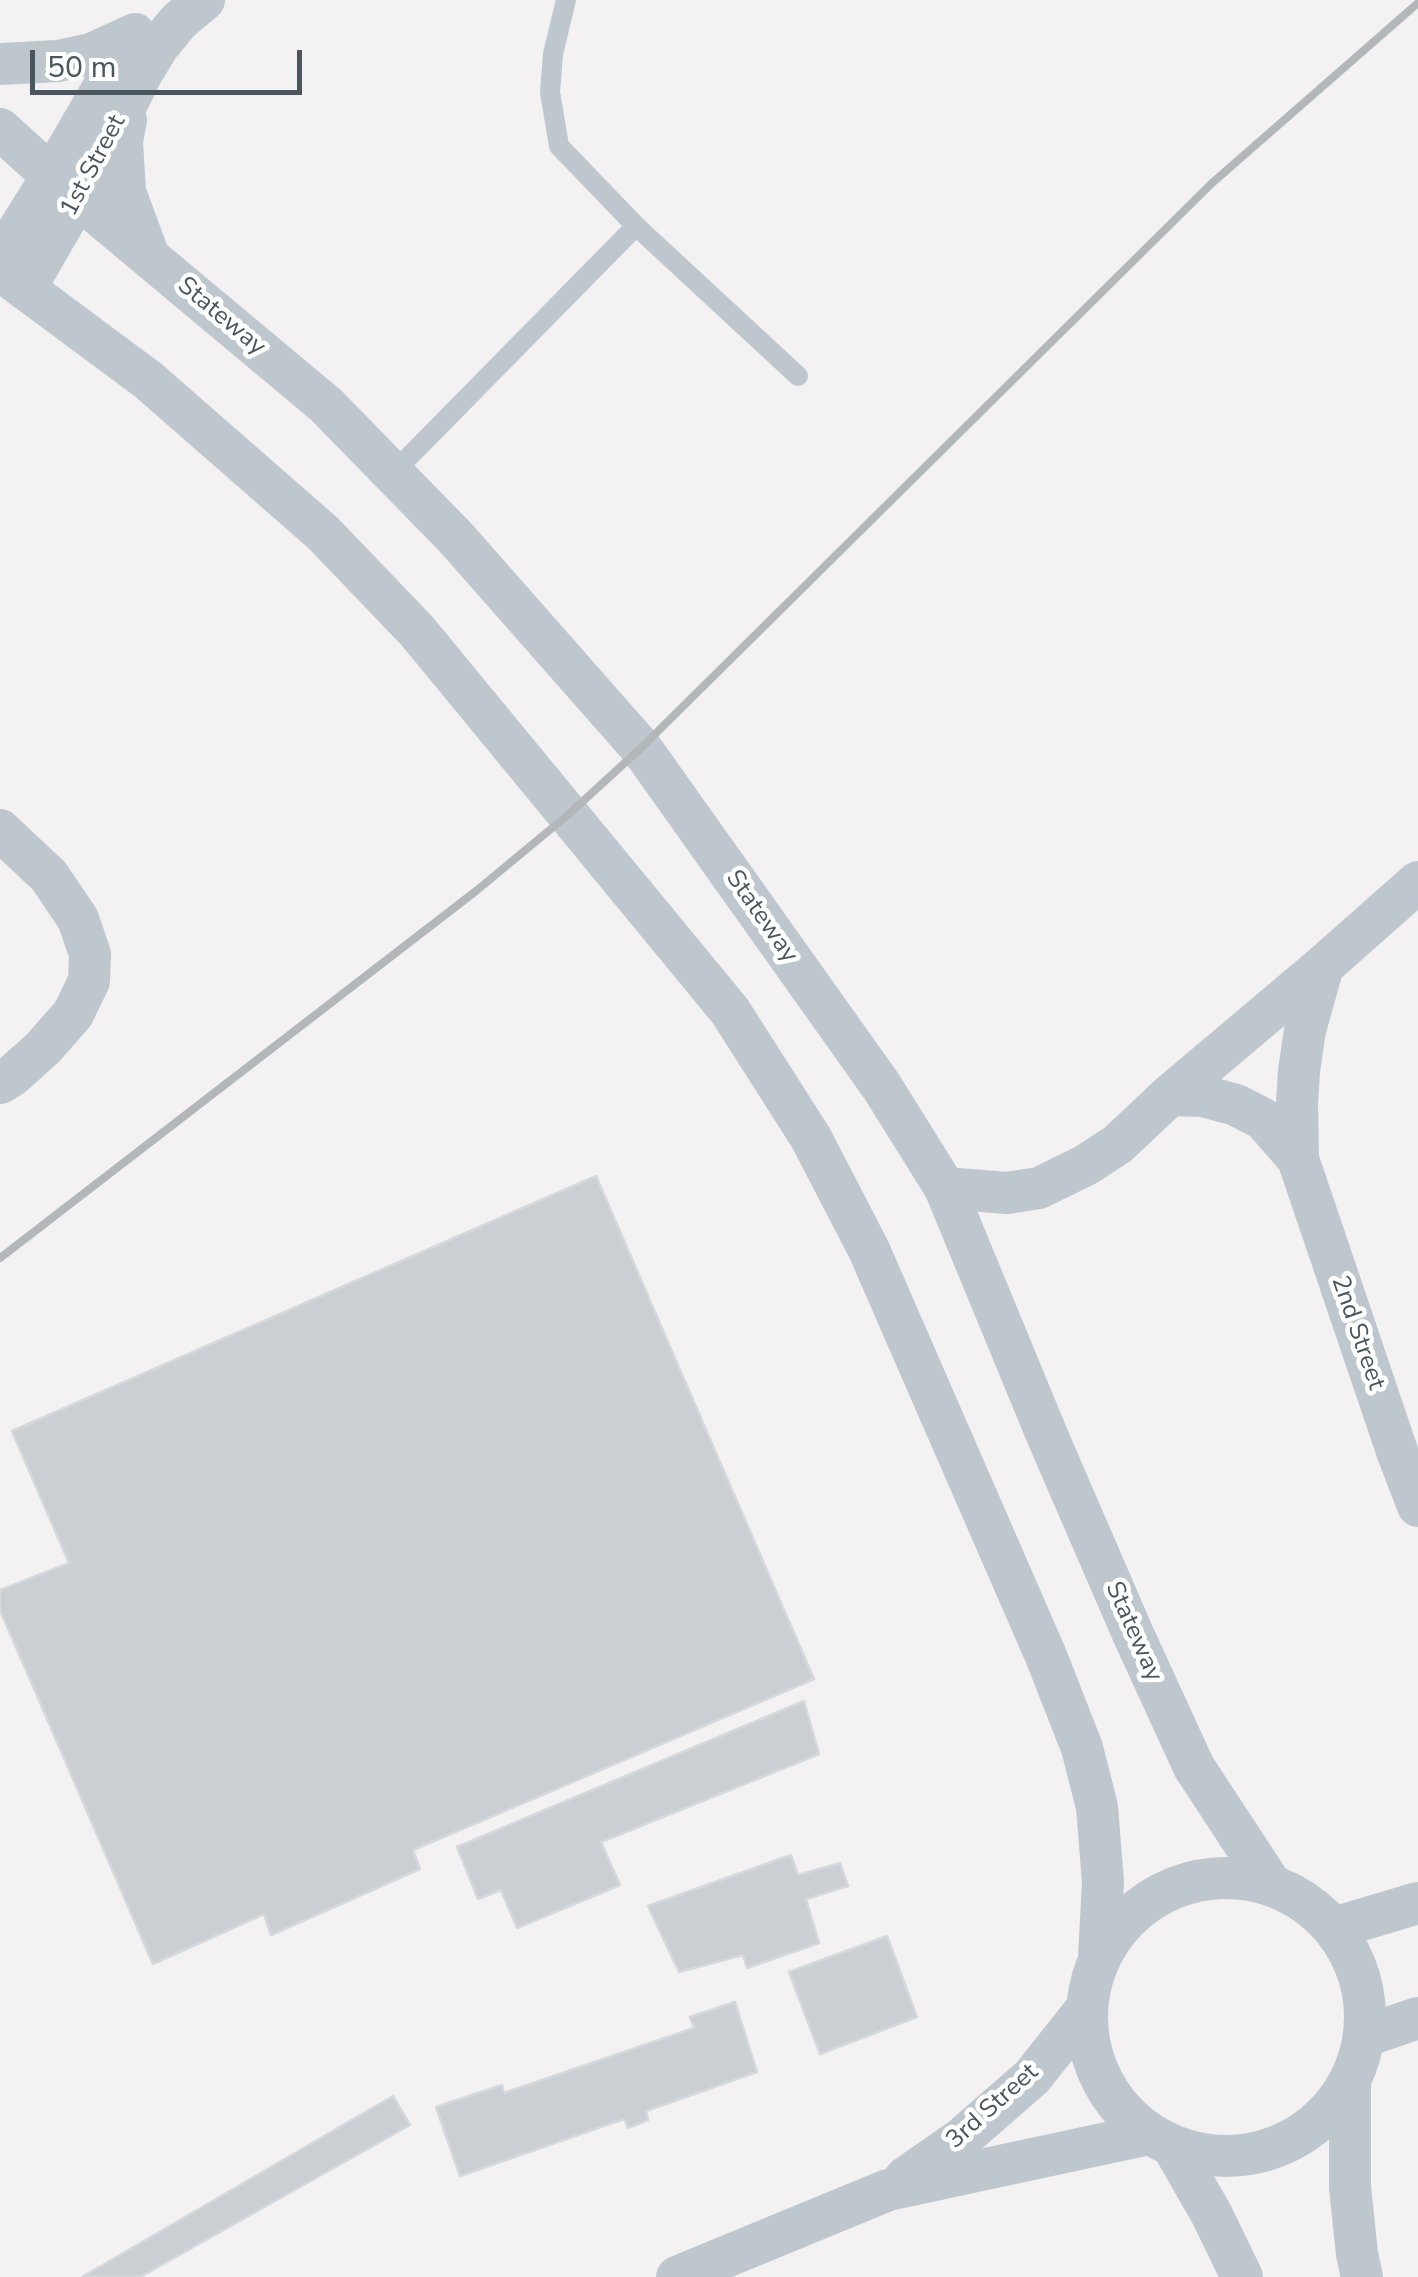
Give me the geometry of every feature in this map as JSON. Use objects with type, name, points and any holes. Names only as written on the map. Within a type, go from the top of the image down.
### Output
[{"type":"street","name":"1st Street","points":[[8,273],[65,186],[135,34],[160,0]]},
{"type":"street","name":"1st Street","points":[[65,186],[98,162],[159,45],[204,0]]},
{"type":"street","points":[[0,64],[58,61],[91,54],[135,34]]},
{"type":"street","points":[[130,95],[122,142],[123,180],[132,216],[150,258]]},
{"type":"street","name":"Stateway","points":[[0,129],[326,405],[456,538],[640,748],[882,1087],[945,1188],[1057,1458],[1194,1767],[1272,1886]]},
{"type":"street","points":[[8,273],[148,380],[336,547],[417,631],[730,1011],[811,1138],[870,1250],[1082,1748],[1097,1808],[1102,1882],[1099,1957],[1086,2009],[1091,2057],[1113,2101],[1161,2140],[1212,2215],[1242,2277]]},
{"type":"street","points":[[0,830],[49,876],[78,919],[90,954],[89,981],[74,1014],[43,1048],[0,1083]]},
{"type":"street","points":[[945,1188],[1007,1194],[1038,1188],[1086,1165],[1118,1144],[1170,1094],[1418,882]]},
{"type":"street","name":"2nd Street","points":[[1324,966],[1304,1030],[1297,1103],[1298,1160],[1418,1506]]},
{"type":"street","name":"2nd Street","points":[[1170,1094],[1203,1096],[1263,1119],[1298,1160]]},
{"type":"street","points":[[1099,1957],[1126,1918],[1166,1891],[1212,1878],[1272,1886],[1301,1899],[1334,1928],[1354,1961],[1365,1997],[1365,2036],[1350,2082],[1326,2116],[1293,2140],[1254,2154],[1212,2156],[1161,2140]]},
{"type":"street","points":[[1334,1928],[1418,1903]]},
{"type":"street","name":"3rd Street","points":[[888,2190],[961,2139],[1032,2077],[1086,2009]]},
{"type":"street","points":[[1365,2036],[1418,2018]]},
{"type":"street","points":[[1350,2082],[1350,2186],[1362,2277]]},
{"type":"street","name":"3rd Street","points":[[677,2277],[888,2190],[1161,2140]]},
{"type":"lane","points":[[566,0],[553,54],[550,92],[559,146],[636,226],[798,376]]},
{"type":"lane","points":[[393,473],[636,226]]},
{"type":"building","points":[[596,1176],[814,1679],[413,1850],[420,1869],[271,1935],[264,1914],[153,1964],[0,1610],[0,1590],[69,1563],[12,1431]]},
{"type":"building","points":[[804,1701],[819,1754],[601,1842],[620,1885],[517,1928],[501,1890],[478,1899],[457,1847]]},
{"type":"building","points":[[791,1855],[798,1875],[840,1863],[848,1886],[806,1899],[819,1943],[747,1968],[743,1955],[679,1972],[648,1906]]},
{"type":"building","points":[[887,1936],[917,2017],[820,2054],[789,1972]]},
{"type":"building","points":[[735,2002],[757,2072],[646,2111],[648,2120],[628,2128],[624,2119],[460,2176],[436,2107],[502,2085],[504,2093],[694,2028],[690,2017]]},
{"type":"building","points":[[393,2096],[410,2125],[140,2277],[82,2277]]},
{"type":"railway","points":[[0,1258],[476,891],[569,814],[641,748],[1211,184],[1418,3]]}]
